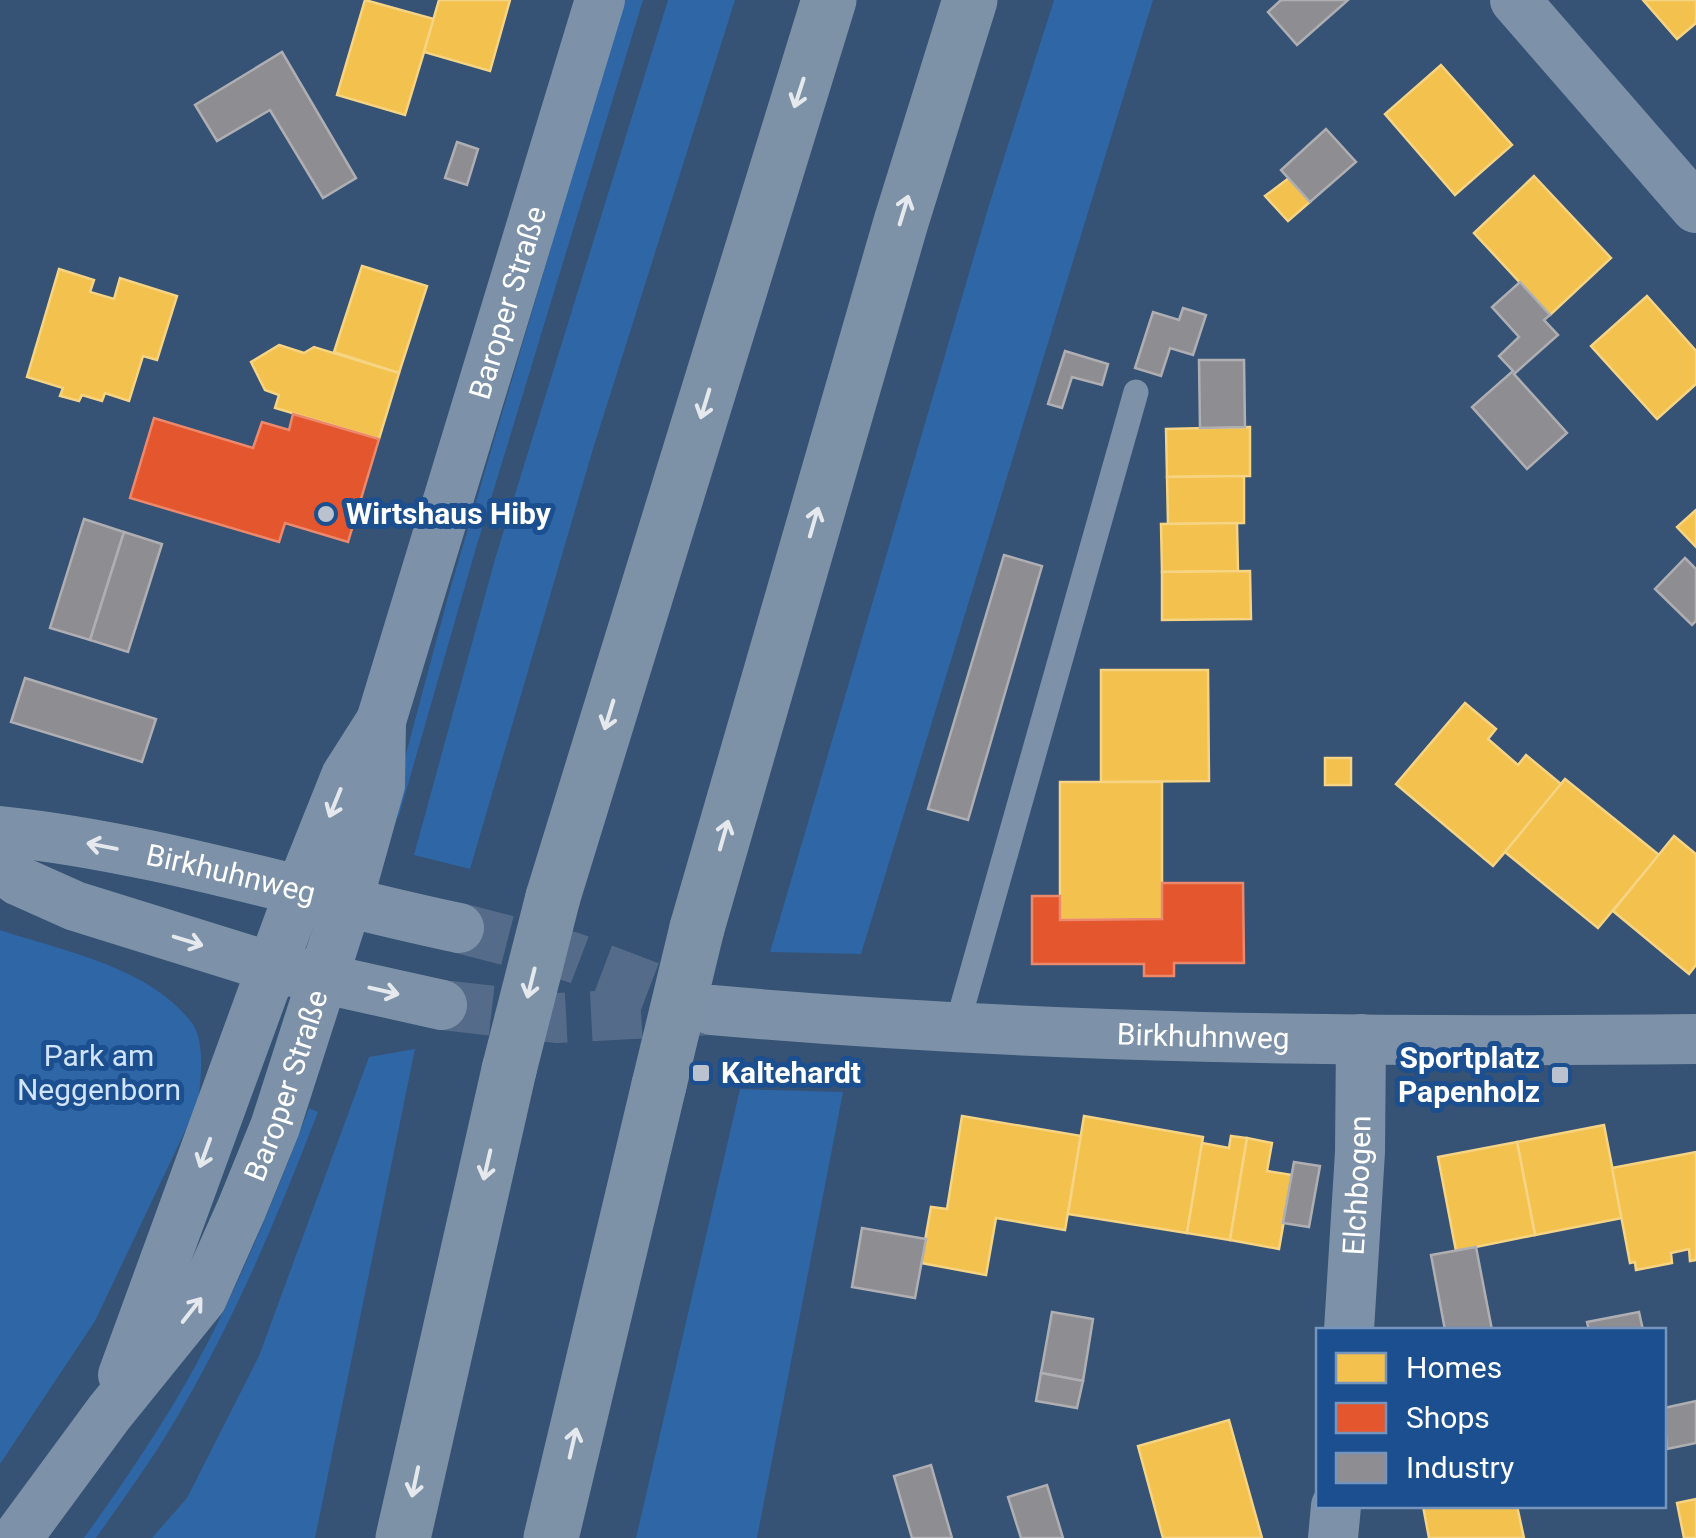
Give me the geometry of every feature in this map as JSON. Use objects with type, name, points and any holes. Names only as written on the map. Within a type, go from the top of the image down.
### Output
[{"type":"highway","points":[[403,1538],[509,1070],[553,897],[829,0]]},
{"type":"highway","points":[[551,1538],[697,928],[901,222],[970,0]]},
{"type":"street","name":"Baroper Straße","points":[[109,1413],[272,968],[323,897],[380,784],[381,721],[600,0]]},
{"type":"street","points":[[1515,0],[1696,208]]},
{"type":"street","name":"Birkhuhnweg","points":[[0,831],[90,844],[460,928]]},
{"type":"street","points":[[0,868],[19,881],[75,906],[272,968],[442,1005]]},
{"type":"street","name":"Baroper Straße","points":[[17,1538],[109,1413],[202,1298],[275,1127],[325,979],[323,897]]},
{"type":"street","name":"Birkhuhnweg","points":[[712,1010],[956,1028],[1158,1037],[1696,1040]]},
{"type":"street","name":"Elchbogen","points":[[1349,1328],[1360,1152],[1361,1039]]},
{"type":"street","points":[[1334,1538],[1336,1508]]},
{"type":"lane","points":[[956,1028],[1136,392]]},
{"type":"green space","points":[[624,0],[643,0],[398,819],[399,780],[449,593]]},
{"type":"green space","points":[[668,0],[735,0],[593,449],[470,869],[414,855],[495,559]]},
{"type":"green space","points":[[1054,0],[1153,0],[861,954],[770,952],[989,205]]},
{"type":"green space","name":"Park am Neggenborn","points":[[0,930],[104,963],[153,988],[192,1023],[201,1063],[197,1106],[95,1321],[0,1464]]},
{"type":"green space","points":[[415,1049],[315,1538],[152,1538],[187,1498],[259,1356],[369,1057]]},
{"type":"green space","points":[[740,1089],[843,1092],[757,1538],[636,1538]]},
{"type":"green space","points":[[309,1108],[318,1112],[215,1349],[136,1482],[96,1538],[84,1538],[165,1418],[208,1342],[262,1226]]},
{"type":"building: Homes","points":[[365,0],[434,19],[405,115],[337,95]]},
{"type":"building: Homes","points":[[439,0],[510,0],[490,71],[424,52]]},
{"type":"building: Homes","points":[[1643,0],[1696,0],[1696,23],[1677,39]]},
{"type":"building: Homes","points":[[1441,65],[1512,145],[1455,195],[1385,114]]},
{"type":"building: Homes","points":[[1534,176],[1611,258],[1550,315],[1474,233]]},
{"type":"building: Homes","points":[[1289,178],[1310,202],[1288,221],[1265,196]]},
{"type":"building: Homes","points":[[362,266],[427,286],[399,373],[334,352]]},
{"type":"building: Homes","points":[[59,269],[94,280],[90,292],[114,299],[120,278],[177,296],[157,360],[143,356],[129,401],[105,393],[102,401],[82,395],[79,401],[60,396],[63,388],[27,377]]},
{"type":"building: Homes","points":[[1647,296],[1696,351],[1696,384],[1657,419],[1591,346]]},
{"type":"building: Homes","points":[[279,345],[304,353],[314,347],[399,373],[379,439],[275,408],[279,395],[265,390],[251,362]]},
{"type":"building: Homes","points":[[1250,427],[1250,476],[1167,477],[1166,429]]},
{"type":"building: Homes","points":[[1244,476],[1244,523],[1168,524],[1167,477]]},
{"type":"building: Homes","points":[[1696,510],[1696,547],[1677,527]]},
{"type":"building: Homes","points":[[1237,523],[1238,571],[1162,572],[1161,524]]},
{"type":"building: Homes","points":[[1250,571],[1251,619],[1162,620],[1162,572]]},
{"type":"building: Homes","points":[[1101,670],[1208,670],[1209,781],[1101,782]]},
{"type":"building: Homes","points":[[1465,703],[1496,729],[1488,739],[1518,765],[1526,755],[1562,785],[1493,866],[1396,784]]},
{"type":"building: Homes","points":[[1325,758],[1351,758],[1351,785],[1325,785]]},
{"type":"building: Homes","points":[[1565,779],[1659,855],[1598,928],[1505,852]]},
{"type":"building: Homes","points":[[1060,782],[1162,782],[1162,919],[1060,920]]},
{"type":"building: Homes","points":[[1674,836],[1696,854],[1696,965],[1689,974],[1613,911]]},
{"type":"building: Homes","points":[[962,1116],[1081,1136],[1065,1230],[996,1218],[986,1275],[921,1263],[931,1207],[947,1209]]},
{"type":"building: Homes","points":[[1084,1116],[1203,1137],[1187,1233],[1068,1214]]},
{"type":"building: Homes","points":[[1604,1125],[1622,1218],[1535,1235],[1517,1142]]},
{"type":"building: Homes","points":[[1231,1136],[1247,1138],[1230,1240],[1187,1233],[1202,1143],[1229,1148]]},
{"type":"building: Homes","points":[[1247,1138],[1272,1143],[1267,1171],[1292,1175],[1279,1249],[1230,1240]]},
{"type":"building: Homes","points":[[1517,1142],[1535,1235],[1456,1251],[1438,1157]]},
{"type":"building: Homes","points":[[1696,1152],[1696,1260],[1690,1261],[1689,1249],[1671,1253],[1672,1263],[1636,1270],[1635,1262],[1630,1263],[1612,1168]]},
{"type":"building: Homes","points":[[1229,1420],[1262,1538],[1163,1538],[1138,1446]]},
{"type":"building: Homes","points":[[1696,1499],[1696,1538],[1684,1538],[1677,1503]]},
{"type":"building: Homes","points":[[1423,1508],[1517,1508],[1524,1538],[1429,1538]]},
{"type":"building: Shops","points":[[293,414],[379,439],[348,542],[285,523],[279,542],[130,498],[154,418],[253,448],[262,422],[289,430]]},
{"type":"building: Shops","points":[[1162,883],[1243,883],[1244,963],[1174,963],[1174,976],[1144,976],[1144,964],[1032,964],[1032,896],[1060,896],[1060,920],[1162,919]]},
{"type":"building: Industry","points":[[1281,0],[1348,0],[1297,45],[1268,12]]},
{"type":"building: Industry","points":[[282,52],[356,178],[323,198],[270,110],[217,141],[195,105]]},
{"type":"building: Industry","points":[[1326,129],[1356,162],[1310,202],[1281,170]]},
{"type":"building: Industry","points":[[457,142],[478,149],[467,185],[445,178]]},
{"type":"building: Industry","points":[[1520,282],[1550,315],[1544,320],[1558,335],[1514,374],[1567,433],[1527,469],[1472,407],[1513,371],[1499,356],[1519,337],[1492,307]]},
{"type":"building: Industry","points":[[1183,308],[1206,315],[1193,355],[1170,348],[1161,376],[1135,368],[1153,312],[1179,320]]},
{"type":"building: Industry","points":[[1065,351],[1108,364],[1102,385],[1072,377],[1062,408],[1048,404]]},
{"type":"building: Industry","points":[[1199,360],[1244,360],[1245,427],[1200,428]]},
{"type":"building: Industry","points":[[84,519],[124,532],[90,640],[50,628]]},
{"type":"building: Industry","points":[[124,532],[162,544],[128,652],[90,640]]},
{"type":"building: Industry","points":[[1004,555],[1042,566],[968,820],[928,809]]},
{"type":"building: Industry","points":[[1685,558],[1696,569],[1696,621],[1692,625],[1655,589]]},
{"type":"building: Industry","points":[[25,678],[156,719],[142,762],[11,722]]},
{"type":"building: Industry","points":[[1294,1162],[1320,1166],[1309,1227],[1283,1223]]},
{"type":"building: Industry","points":[[862,1228],[926,1239],[915,1298],[852,1287]]},
{"type":"building: Industry","points":[[1476,1247],[1492,1328],[1445,1328],[1431,1255]]},
{"type":"building: Industry","points":[[1052,1312],[1093,1319],[1083,1381],[1041,1373]]},
{"type":"building: Industry","points":[[1639,1312],[1643,1328],[1588,1328],[1587,1322]]},
{"type":"building: Industry","points":[[1041,1373],[1083,1381],[1077,1408],[1036,1401]]},
{"type":"building: Industry","points":[[1696,1401],[1696,1443],[1667,1449],[1666,1408]]},
{"type":"building: Industry","points":[[931,1465],[952,1538],[912,1538],[894,1476]]},
{"type":"building: Industry","points":[[1047,1485],[1063,1538],[1021,1538],[1008,1497]]},
{"type":"tunnel","points":[[459,928],[572,957],[693,1003]]},
{"type":"tunnel","points":[[442,1005],[556,1018],[712,1010]]},
{"type":"place","name":"Wirtshaus Hiby","points":[[326,514]]},
{"type":"place","name":"Kaltehardt","points":[[701,1073]]},
{"type":"place","name":"Sportplatz Papenholz","points":[[1560,1075]]}]
